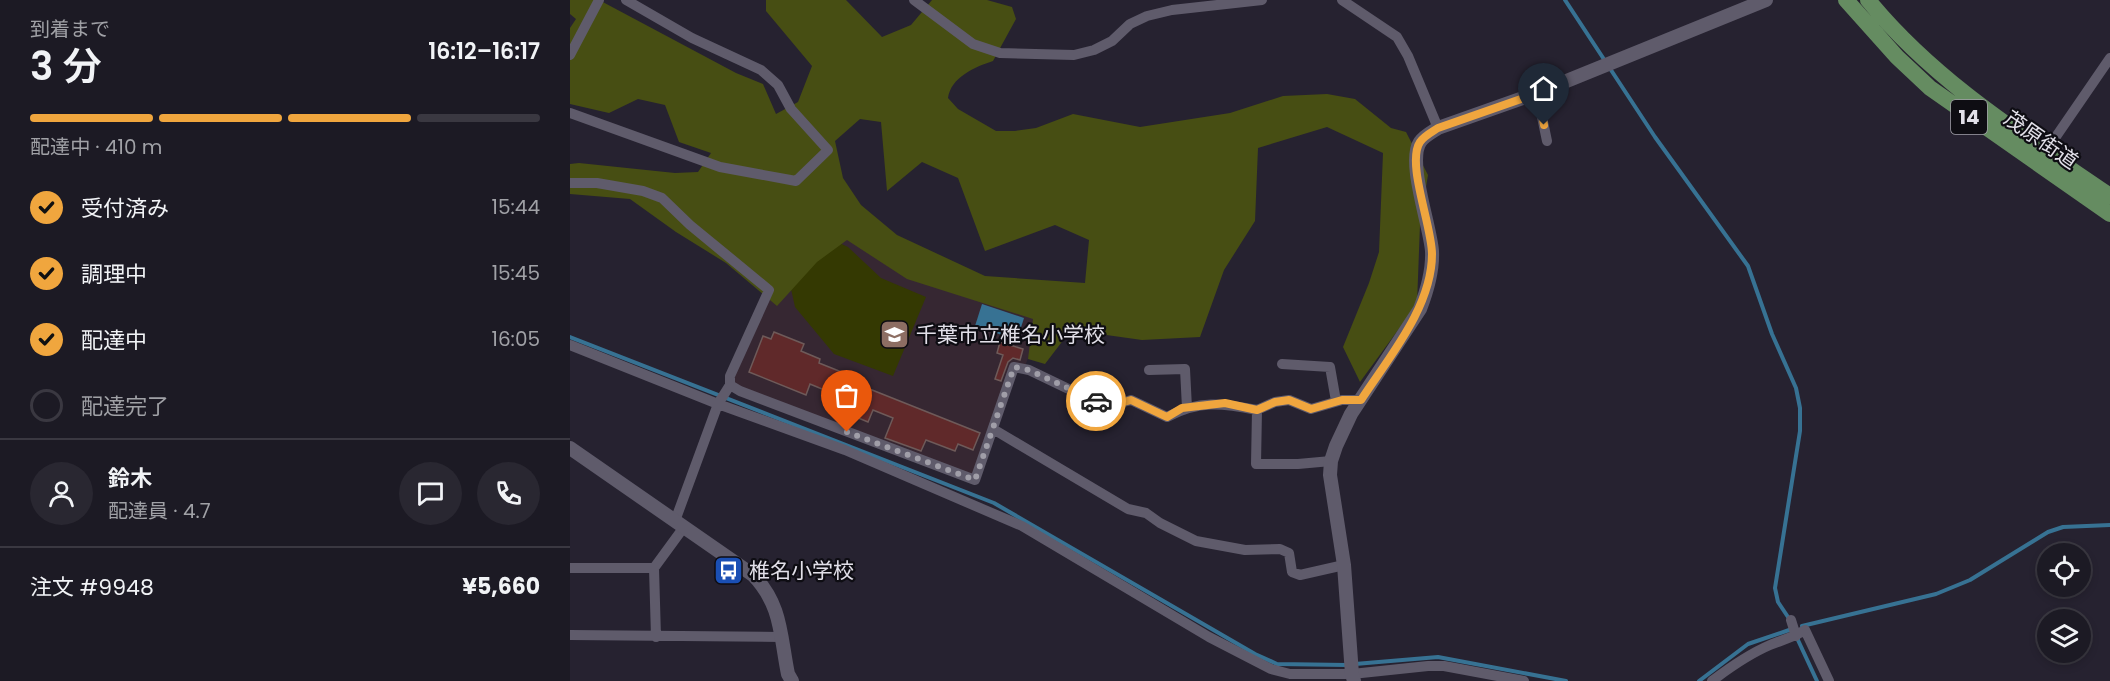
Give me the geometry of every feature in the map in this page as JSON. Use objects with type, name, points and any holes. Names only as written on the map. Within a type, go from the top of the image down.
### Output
[{"type":"main road","name":"茂原街道","points":[[1846,0],[1897,57],[1930,88],[2041,158],[2110,196]]},
{"type":"main road","name":"茂原街道","points":[[1868,0],[1886,22],[1940,73],[2110,214]]},
{"type":"street","points":[[570,55],[599,0]]},
{"type":"street","points":[[570,113],[720,167],[796,181],[828,150],[791,109],[778,85],[761,70],[692,38],[626,0]]},
{"type":"street","points":[[914,0],[973,44],[1000,53],[1074,55],[1094,50],[1112,41],[1130,24],[1147,16],[1172,10],[1262,0]]},
{"type":"street","points":[[1342,0],[1397,37],[1408,56],[1438,128]]},
{"type":"street","points":[[1353,678],[1344,565],[1332,488],[1331,460],[1341,432],[1420,309],[1425,295],[1431,270],[1432,253],[1415,163],[1419,143],[1438,128],[1538,93],[1766,0]]},
{"type":"street","points":[[2041,158],[2110,58]]},
{"type":"street","points":[[1538,93],[1547,141]]},
{"type":"street","points":[[570,183],[597,183],[643,191],[662,198],[699,233],[769,290],[730,375],[730,385],[718,404],[680,524],[654,567],[656,637]]},
{"type":"street","points":[[570,345],[718,404],[845,450],[1022,526],[1209,637],[1271,669],[1290,674],[1353,678],[1444,666],[1524,681]]},
{"type":"street","points":[[1282,364],[1330,368],[1336,401]]},
{"type":"street","points":[[730,385],[740,391],[975,480],[1014,367],[1029,370],[1106,407],[1131,400],[1167,417],[1187,408],[1225,403],[1257,410],[1275,402],[1289,400],[1311,409],[1336,401],[1361,400]]},
{"type":"street","points":[[1149,370],[1185,369],[1187,408]]},
{"type":"street","points":[[1257,410],[1256,464],[1298,464],[1331,460]]},
{"type":"street","points":[[993,429],[1128,510],[1146,513],[1196,541],[1245,550],[1280,549],[1289,553],[1292,572],[1300,575],[1344,565]]},
{"type":"street","points":[[570,448],[753,575],[772,601],[778,617],[788,674],[792,681]]},
{"type":"street","points":[[570,568],[654,567]]},
{"type":"street","points":[[1791,620],[1796,636]]},
{"type":"street","points":[[1712,681],[1728,668],[1769,645],[1796,636],[1805,630],[1829,681]]},
{"type":"street","points":[[570,635],[782,637]]},
{"type":"shaded area","name":"千葉市立椎名小学校","points":[[814,206],[1047,311],[1025,366],[1014,362],[975,474],[968,475],[734,384],[732,376]]},
{"type":"green space","points":[[570,0],[599,0],[736,73],[763,84],[776,114],[798,102],[812,66],[766,11],[766,0],[846,0],[882,37],[911,25],[932,0],[987,0],[1012,7],[1016,19],[993,61],[965,74],[954,84],[948,98],[958,109],[996,131],[1036,128],[1073,114],[1140,127],[1230,113],[1283,96],[1327,94],[1355,99],[1391,128],[1406,132],[1428,175],[1420,225],[1417,304],[1360,382],[1343,347],[1379,252],[1383,153],[1327,127],[1258,148],[1255,221],[1224,270],[1200,337],[1142,340],[1071,330],[1045,364],[1028,359],[1033,319],[907,279],[847,240],[817,262],[777,306],[726,263],[676,232],[630,199],[570,194],[570,164],[675,173],[698,172],[711,153],[679,142],[665,105],[638,99],[609,113],[570,104],[570,28],[576,19],[570,14]],"holes":[[[860,119],[881,122],[887,191],[922,162],[958,178],[985,251],[1055,225],[1089,240],[1085,283],[985,276],[897,235],[861,205],[843,178],[835,141]]]},
{"type":"green space","points":[[831,239],[848,247],[881,278],[926,297],[893,376],[834,354],[795,307],[791,289]]},
{"type":"water","points":[[982,304],[1024,318],[1017,340],[975,326]]},
{"type":"building","points":[[774,332],[804,344],[801,351],[820,359],[819,363],[854,377],[852,382],[980,433],[973,450],[958,444],[955,451],[926,440],[921,451],[885,438],[893,418],[873,410],[868,422],[851,415],[856,403],[810,384],[806,395],[749,372],[763,336],[771,339]]},
{"type":"building","points":[[1000,342],[1023,349],[1020,360],[1013,358],[1008,362],[1001,381],[995,379],[1003,355],[997,353]]},
{"type":"waterway","points":[[1565,0],[1655,137],[1748,266],[1772,334],[1796,388],[1800,408],[1800,431],[1775,588],[1778,602],[1790,620]]},
{"type":"waterway","points":[[570,337],[994,503],[1255,654],[1277,664],[1347,665]]},
{"type":"waterway","points":[[1802,626],[1936,594],[1970,580],[2048,532],[2063,527],[2110,525]]},
{"type":"waterway","points":[[1699,681],[1748,644],[1792,629]]},
{"type":"waterway","points":[[1797,638],[1817,681]]},
{"type":"waterway","points":[[1355,664],[1438,657],[1566,681]]},
{"type":"way so far","points":[[847,432],[975,480],[1014,367],[1029,370],[1096,401]]},
{"type":"place","name":"千葉市立椎名小学校","points":[[895,335]]},
{"type":"place","name":"椎名小学校","points":[[728,571]]},
{"type":"route","points":[[1096,401],[1106,407],[1131,400],[1167,417],[1182,408],[1225,403],[1257,410],[1275,402],[1289,400],[1311,409],[1342,400],[1361,400],[1420,309],[1429,283],[1432,253],[1430,233],[1415,163],[1419,143],[1438,128],[1538,93],[1544,125]]}]
